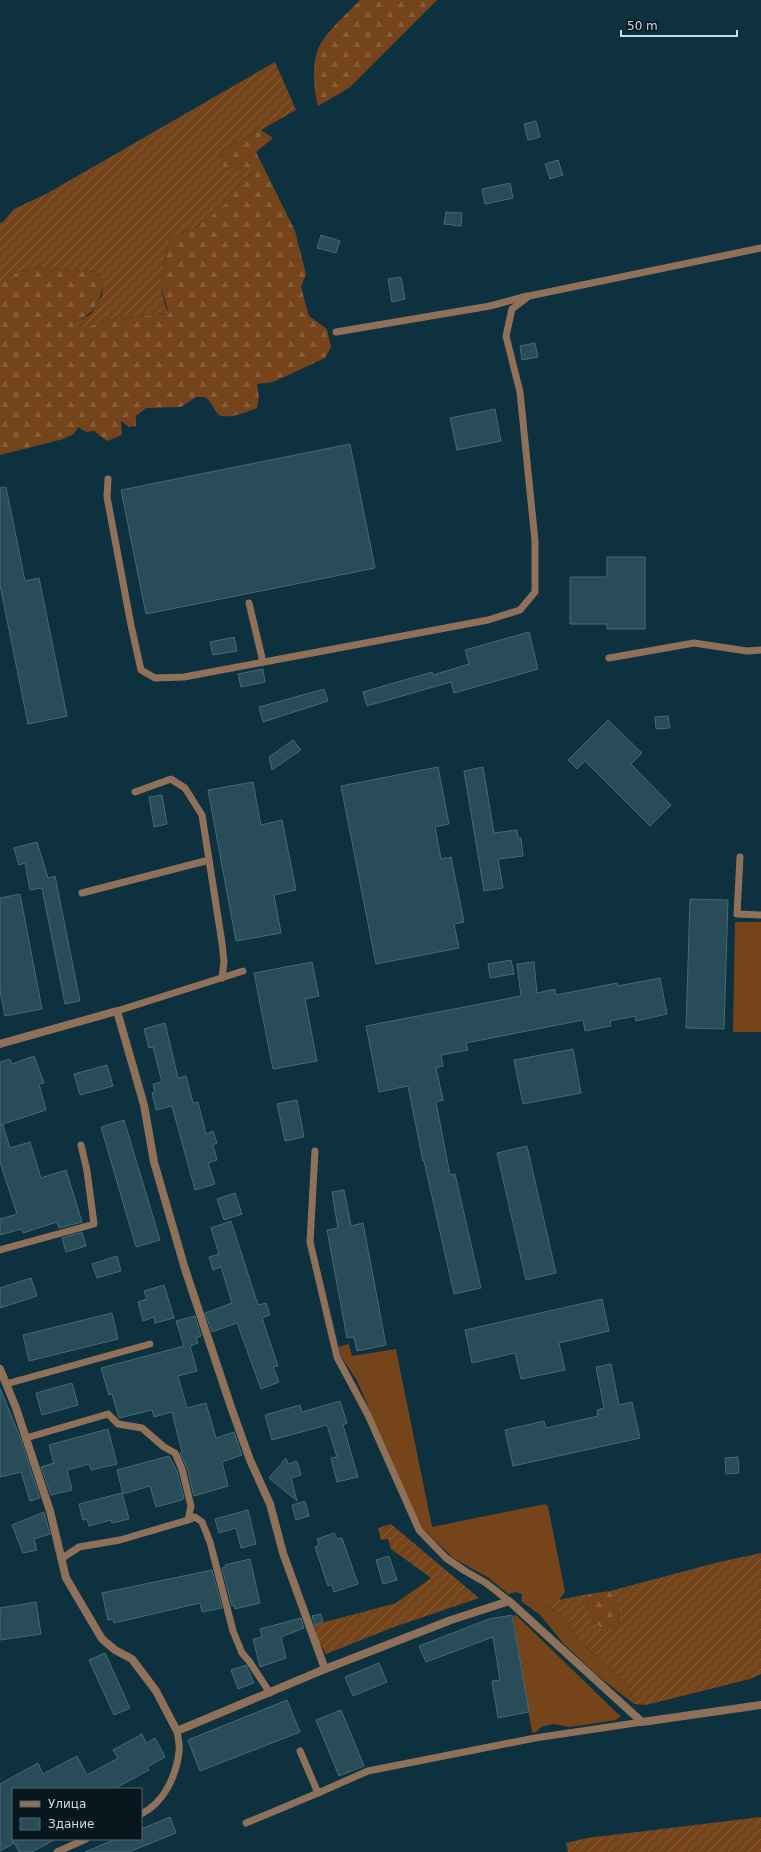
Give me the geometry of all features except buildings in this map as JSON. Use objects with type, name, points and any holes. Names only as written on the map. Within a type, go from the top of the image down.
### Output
[{"type":"street","points":[[0,1044],[117,1011],[144,1105],[154,1162],[185,1269],[250,1460],[270,1504],[283,1553],[325,1669]]},
{"type":"street","points":[[0,1369],[26,1438],[50,1510],[66,1578],[102,1639],[115,1650],[132,1659],[156,1691],[177,1731],[325,1669],[451,1620],[508,1601],[642,1722],[761,1706]]},
{"type":"lane","points":[[336,332],[490,306],[529,296],[761,248]]},
{"type":"lane","points":[[108,479],[107,497],[141,670],[155,678],[184,677],[488,620],[520,610],[535,592],[536,541],[520,392],[506,336],[512,309],[529,296]]},
{"type":"lane","points":[[249,603],[263,662]]},
{"type":"lane","points":[[609,658],[694,643],[747,651],[761,650]]},
{"type":"lane","points":[[135,792],[171,779],[185,788],[202,815],[224,962],[222,978]]},
{"type":"lane","points":[[740,857],[737,914],[761,916]]},
{"type":"lane","points":[[82,893],[209,860]]},
{"type":"lane","points":[[117,1011],[243,971]]},
{"type":"lane","points":[[0,1250],[94,1224],[87,1171],[81,1145]]},
{"type":"lane","points":[[316,1151],[310,1242],[337,1357],[368,1415],[419,1530],[446,1558],[464,1571],[486,1583],[508,1601]]},
{"type":"lane","points":[[6,1384],[150,1344]]},
{"type":"lane","points":[[26,1438],[108,1414],[118,1424],[142,1428],[178,1458],[191,1506],[188,1520]]},
{"type":"lane","points":[[61,1559],[80,1547],[120,1540],[195,1517],[202,1522],[210,1542],[233,1631],[242,1653],[270,1693]]},
{"type":"lane","points":[[246,1823],[368,1771],[540,1737],[642,1722]]},
{"type":"lane","points":[[142,1813],[163,1796],[174,1777],[179,1751],[177,1731]]},
{"type":"lane","points":[[300,1751],[318,1793]]},
{"type":"lane","points":[[57,1852],[84,1840]]},
{"type":"green space","points":[[360,0],[437,0],[349,88],[318,106],[314,79],[314,65],[317,52],[324,39]]},
{"type":"green space","points":[[275,62],[296,110],[219,152],[224,168],[239,171],[251,167],[252,174],[237,184],[224,207],[195,227],[170,238],[160,283],[165,305],[169,314],[118,317],[77,329],[75,323],[91,314],[102,296],[103,282],[96,272],[37,267],[14,273],[0,283],[0,223],[3,222],[14,209],[46,194]]},
{"type":"green space","points":[[261,130],[273,138],[256,152],[295,231],[306,274],[301,287],[309,316],[327,329],[331,347],[325,358],[273,382],[257,384],[259,398],[257,408],[243,413],[231,416],[221,416],[216,412],[205,397],[196,397],[181,407],[146,408],[136,416],[136,426],[129,427],[121,421],[122,435],[107,441],[94,431],[86,432],[78,427],[74,434],[63,439],[0,455],[0,283],[14,273],[37,267],[96,272],[103,282],[98,302],[92,311],[75,323],[88,326],[118,317],[169,314],[160,283],[170,238],[195,227],[223,207],[237,184],[252,174],[224,168],[219,152]]},
{"type":"green space","points":[[735,922],[761,922],[761,1032],[733,1032]]},
{"type":"green space","points":[[349,1344],[352,1356],[396,1349],[432,1527],[545,1504],[548,1506],[565,1592],[559,1600],[549,1600],[547,1605],[566,1618],[573,1634],[629,1686],[634,1704],[597,1675],[564,1644],[540,1615],[521,1601],[522,1594],[516,1592],[508,1594],[489,1578],[453,1558],[421,1527],[357,1381],[341,1356],[338,1347]]},
{"type":"green space","points":[[391,1524],[479,1598],[394,1627],[326,1654],[319,1642],[314,1625],[396,1603],[431,1578],[391,1549],[388,1539],[381,1540],[378,1528]]},
{"type":"green space","points":[[761,1553],[761,1674],[750,1679],[646,1705],[634,1704],[629,1686],[573,1634],[566,1618],[547,1605],[549,1600],[559,1600],[588,1594],[587,1609],[591,1617],[601,1629],[613,1629],[619,1626],[618,1606],[610,1591],[719,1562]]},
{"type":"green space","points":[[610,1591],[618,1606],[619,1626],[613,1629],[601,1629],[591,1617],[587,1609],[588,1594]]},
{"type":"green space","points":[[516,1615],[621,1716],[616,1720],[570,1727],[553,1724],[541,1727],[536,1732],[532,1733],[513,1616]]},
{"type":"green space","points":[[761,1817],[761,1852],[568,1852],[566,1843],[587,1838]]}]
